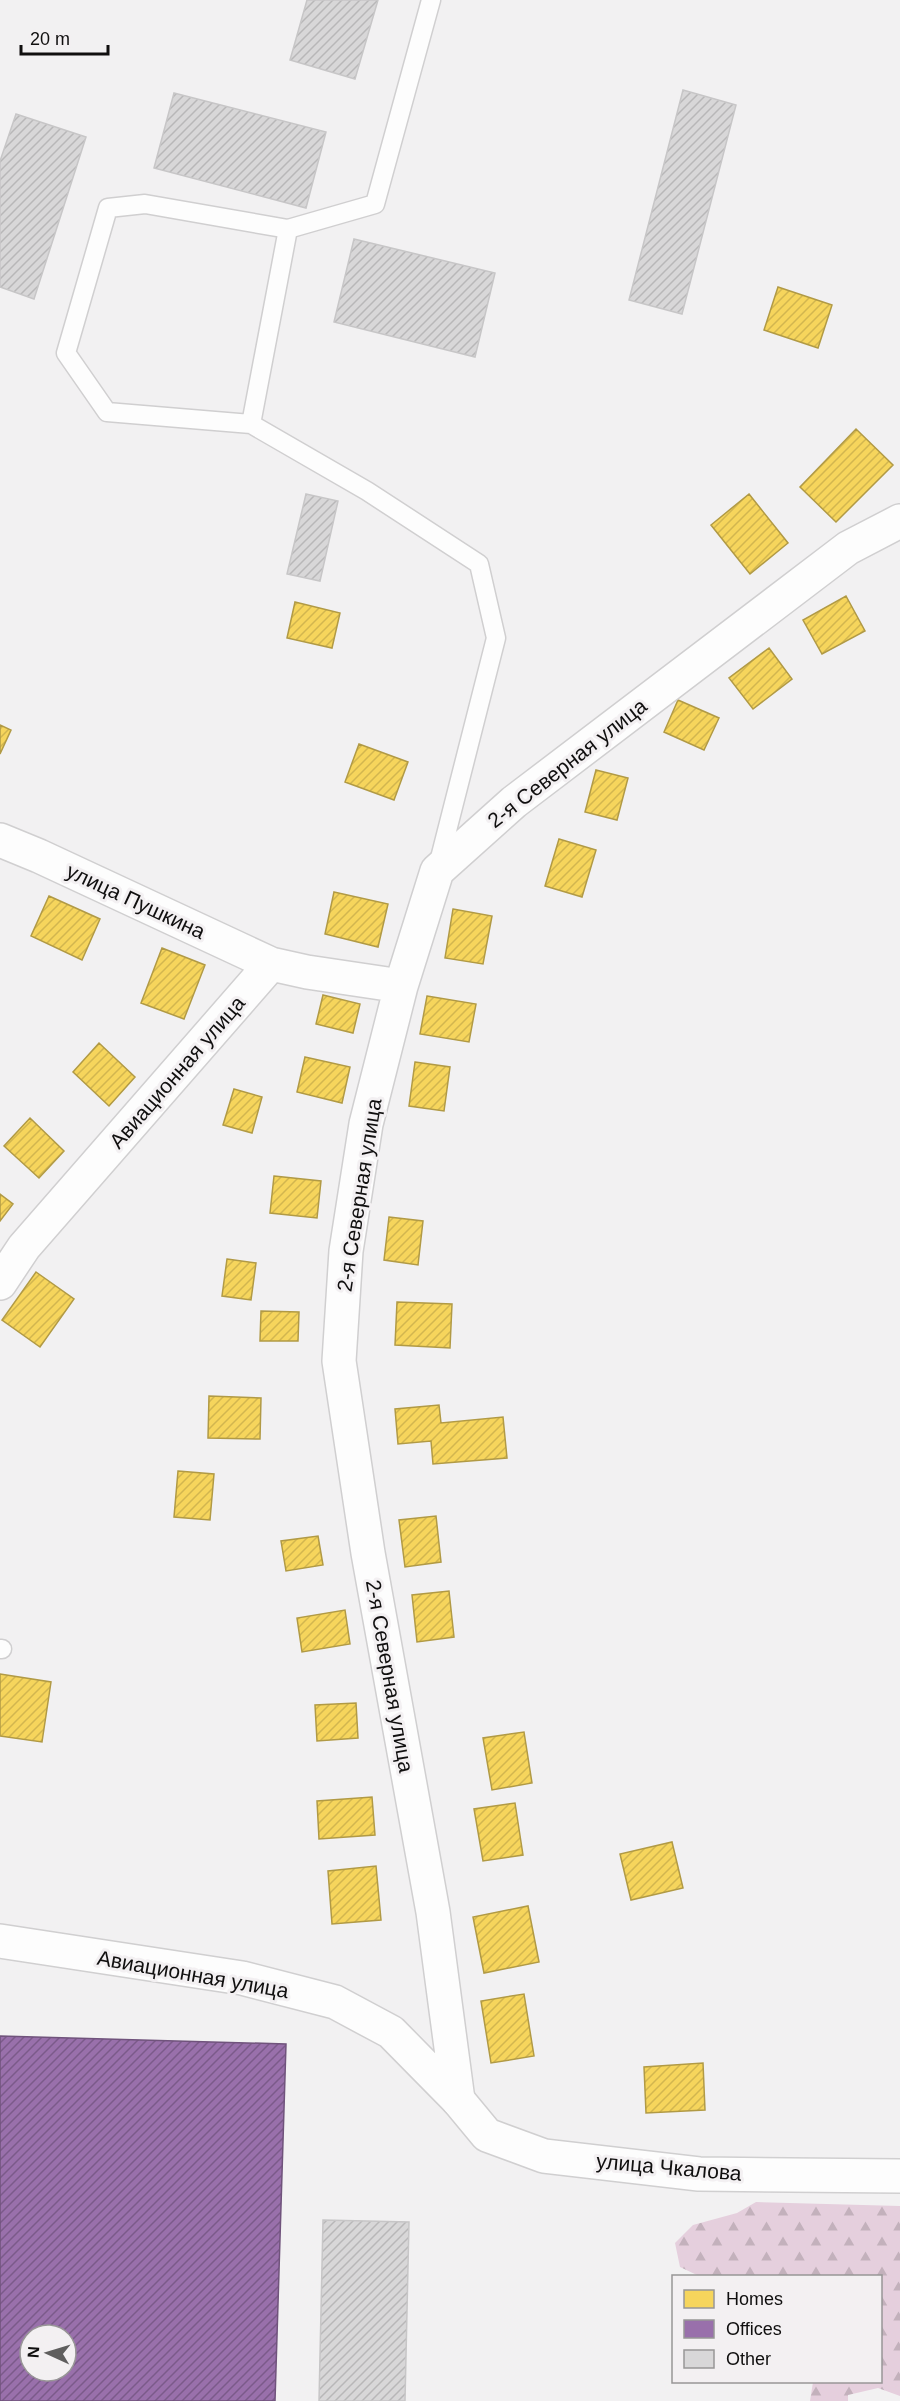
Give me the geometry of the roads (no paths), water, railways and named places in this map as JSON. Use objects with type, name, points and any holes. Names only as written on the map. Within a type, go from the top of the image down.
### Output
[{"type":"street","name":"2-я Северная улица","points":[[458,2100],[433,1912],[368,1552],[339,1361],[346,1251],[364,1136],[401,986],[437,871],[513,802],[848,548],[900,521]]},
{"type":"street","name":"улица Пушкина","points":[[0,840],[270,964]]},
{"type":"street","points":[[270,964],[401,986]]},
{"type":"street","name":"Авиационная улица","points":[[0,1283],[24,1247],[270,964]]},
{"type":"street","name":"Авиационная улица","points":[[0,1941],[242,1978],[335,2002],[390,2032],[458,2100]]},
{"type":"street","name":"улица Чкалова","points":[[458,2100],[487,2135],[544,2156],[699,2174],[900,2176]]},
{"type":"lane","points":[[431,0],[375,204],[288,229],[145,204],[108,208],[66,353],[107,412],[251,424],[367,491],[479,564],[496,638],[437,871]]},
{"type":"lane","points":[[251,424],[288,229]]}]
